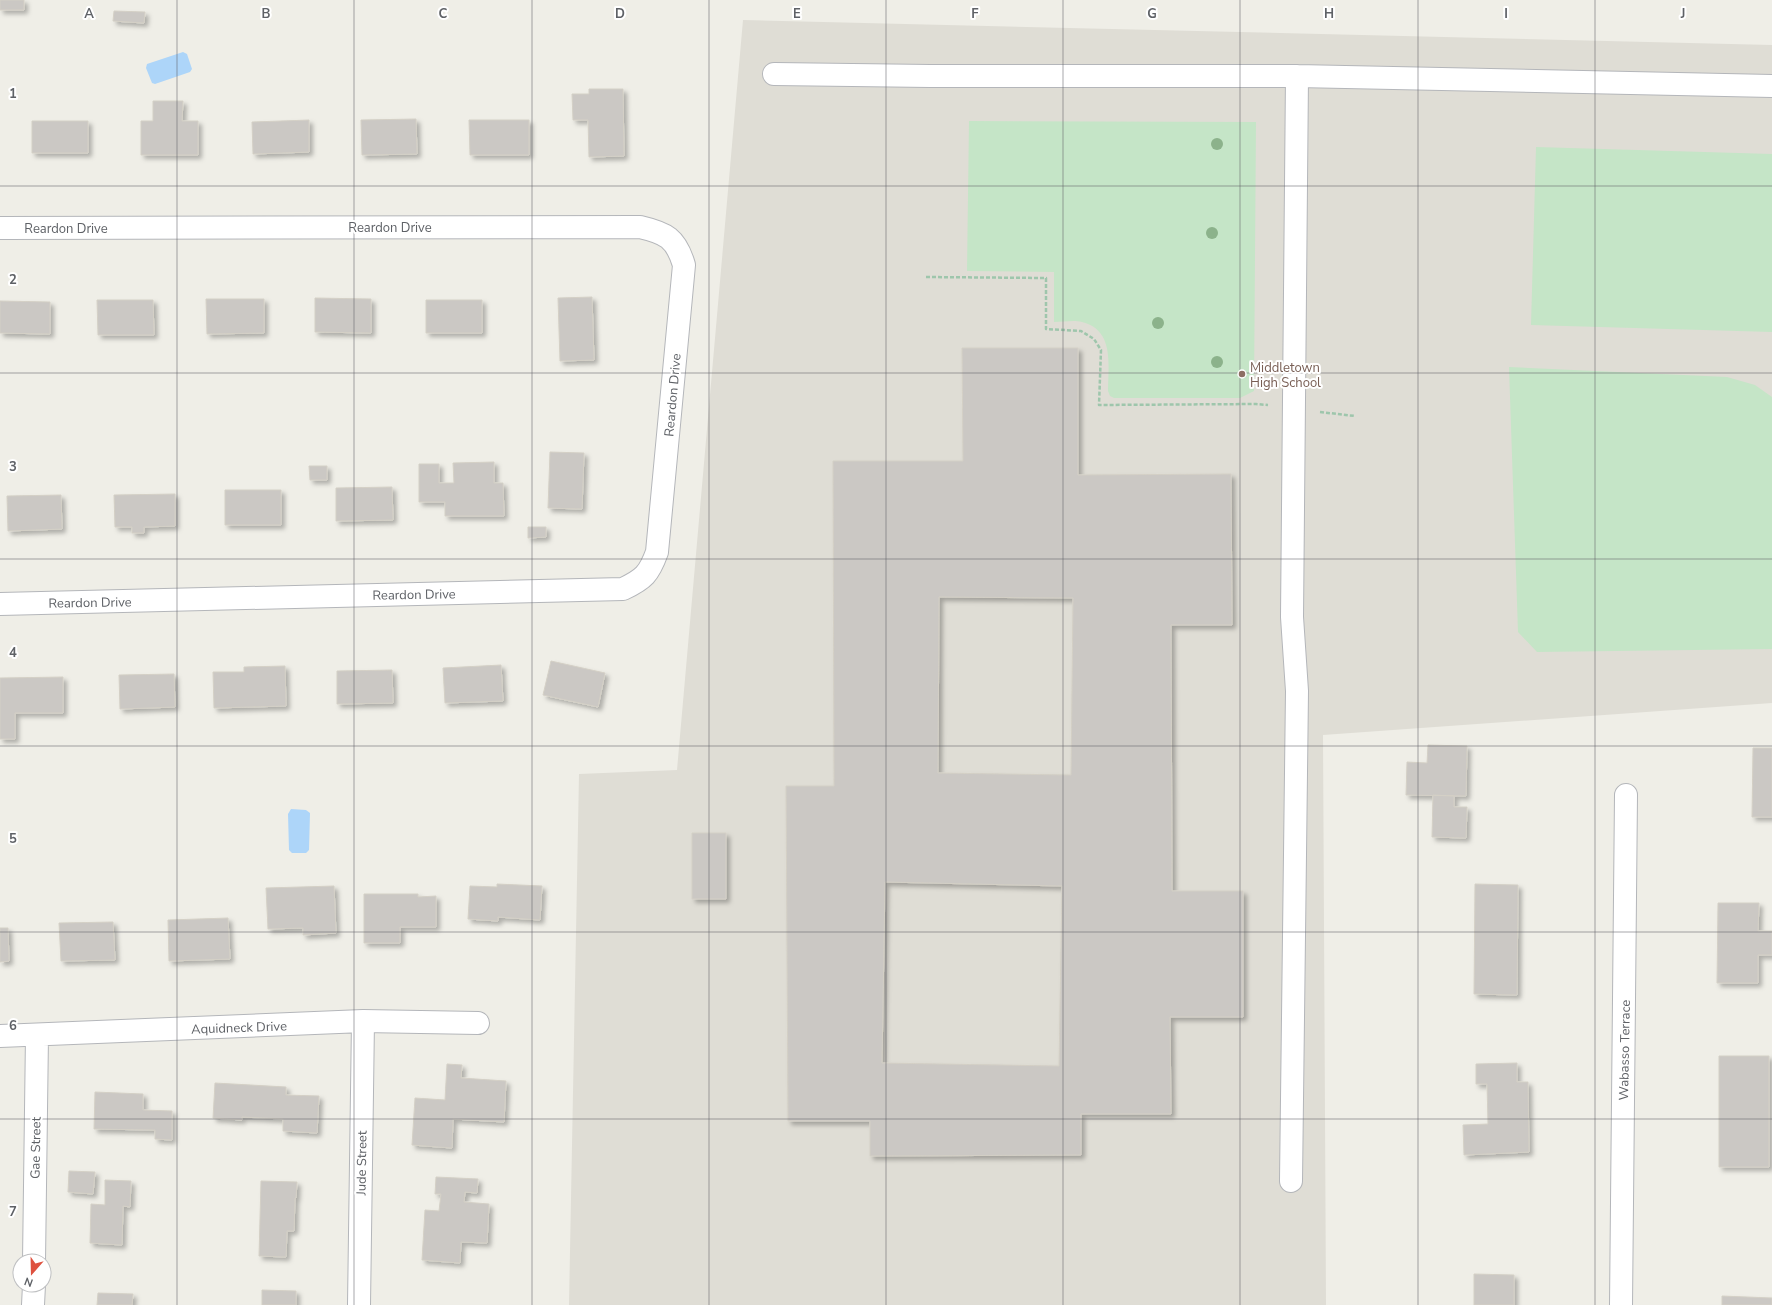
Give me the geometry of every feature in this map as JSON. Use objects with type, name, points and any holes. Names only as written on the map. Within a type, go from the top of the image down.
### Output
[{"type":"street","points":[[774,74],[930,76],[1297,76],[1772,86]]},
{"type":"street","points":[[1291,1181],[1297,691],[1292,617],[1297,76]]},
{"type":"street","name":"Reardon Drive","points":[[0,228],[640,227],[661,232],[679,248],[684,265],[657,552],[651,569],[640,581],[623,589],[0,604]]},
{"type":"street","name":"Wabasso Terrace","points":[[1621,1305],[1626,795]]},
{"type":"street","name":"Aquidneck Drive","points":[[0,1036],[363,1021],[478,1023]]},
{"type":"street","name":"Jude Street","points":[[359,1305],[363,1021]]},
{"type":"street","name":"Gae Street","points":[[34,1253],[37,1035]]},
{"type":"street","points":[[33,1305],[34,1293]]},
{"type":"path","points":[[926,277],[1046,278],[1046,329],[1081,331],[1094,339],[1101,350],[1099,405],[1256,404],[1355,416]]},
{"type":"shaded area","name":"Middletown High School","points":[[743,20],[1772,45],[1772,703],[1323,735],[1326,1305],[569,1305],[579,774],[677,770]]},
{"type":"green space","points":[[969,121],[1256,122],[1254,391],[1240,398],[1114,398],[1110,396],[1108,391],[1107,350],[1105,341],[1100,333],[1093,326],[1082,322],[1054,322],[1054,272],[967,271]]},
{"type":"green space","points":[[1536,147],[1772,154],[1772,332],[1531,325]]},
{"type":"green space","points":[[1509,367],[1727,377],[1755,385],[1772,397],[1772,649],[1537,652],[1518,632]]},
{"type":"water","points":[[183,52],[187,54],[192,69],[190,72],[155,84],[152,83],[146,68],[147,64]]},
{"type":"water","points":[[291,809],[306,810],[310,813],[309,850],[306,853],[292,853],[289,850],[288,814]]},
{"type":"building","points":[[0,0],[24,0],[24,10],[0,10]]},
{"type":"building","points":[[114,11],[145,12],[144,23],[113,21]]},
{"type":"building","points":[[589,89],[623,89],[624,156],[589,157],[588,120],[573,120],[572,94],[589,94]]},
{"type":"building","points":[[153,101],[183,101],[182,121],[198,121],[198,155],[141,155],[141,121],[153,121]]},
{"type":"building","points":[[416,119],[417,154],[362,155],[361,120]]},
{"type":"building","points":[[309,120],[309,152],[253,154],[252,122]]},
{"type":"building","points":[[469,120],[529,120],[529,155],[470,155]]},
{"type":"building","points":[[32,121],[88,121],[88,153],[32,153]]},
{"type":"building","points":[[592,297],[594,360],[560,361],[558,298]]},
{"type":"building","points":[[315,298],[371,299],[371,333],[315,332]]},
{"type":"building","points":[[206,299],[264,299],[264,333],[207,334]]},
{"type":"building","points":[[97,300],[153,300],[154,335],[98,335]]},
{"type":"building","points":[[426,300],[482,300],[482,333],[426,333]]},
{"type":"building","points":[[0,301],[50,302],[50,334],[0,333]]},
{"type":"building","points":[[962,348],[1078,348],[1078,475],[1231,474],[1232,625],[1171,625],[1172,891],[1243,891],[1243,1017],[1170,1017],[1171,1114],[1081,1114],[1081,1155],[870,1156],[870,1121],[788,1121],[786,786],[834,786],[833,461],[963,461]],"holes":[[[939,597],[1073,598],[1071,775],[938,773]],[[885,882],[1062,886],[1059,1066],[882,1063]]]},
{"type":"building","points":[[550,452],[584,453],[582,509],[548,508]]},
{"type":"building","points":[[494,462],[494,483],[503,483],[504,516],[445,516],[445,502],[419,502],[419,464],[439,464],[439,483],[454,483],[453,463]]},
{"type":"building","points":[[309,466],[327,466],[327,480],[310,480]]},
{"type":"building","points":[[392,487],[393,520],[336,521],[336,488]]},
{"type":"building","points":[[225,490],[281,490],[281,525],[225,525]]},
{"type":"building","points":[[175,494],[175,526],[144,527],[144,533],[132,533],[132,527],[115,527],[114,495]]},
{"type":"building","points":[[61,495],[62,529],[8,531],[7,496]]},
{"type":"building","points":[[528,527],[546,527],[546,537],[528,538]]},
{"type":"building","points":[[551,661],[605,673],[598,707],[543,695]]},
{"type":"building","points":[[501,665],[503,701],[445,703],[443,668]]},
{"type":"building","points":[[285,666],[286,706],[214,708],[213,672],[244,672],[244,667]]},
{"type":"building","points":[[392,670],[393,703],[337,704],[337,671]]},
{"type":"building","points":[[174,674],[175,707],[120,709],[119,675]]},
{"type":"building","points":[[63,677],[63,713],[15,713],[15,739],[0,739],[0,678]]},
{"type":"building","points":[[1428,745],[1467,746],[1466,796],[1406,795],[1407,762],[1427,763]]},
{"type":"building","points":[[1753,748],[1772,748],[1772,817],[1752,817]]},
{"type":"building","points":[[1433,795],[1454,796],[1454,807],[1467,807],[1466,838],[1432,837]]},
{"type":"building","points":[[692,833],[726,833],[726,899],[692,899]]},
{"type":"building","points":[[497,884],[542,886],[540,920],[498,917],[498,921],[468,919],[470,886],[497,887]]},
{"type":"building","points":[[1475,884],[1518,885],[1517,995],[1474,994]]},
{"type":"building","points":[[334,886],[336,933],[303,935],[303,928],[268,929],[266,888]]},
{"type":"building","points":[[364,894],[418,894],[418,897],[436,896],[436,927],[400,927],[400,943],[364,943]]},
{"type":"building","points":[[1718,903],[1759,903],[1758,931],[1772,931],[1772,955],[1758,955],[1758,983],[1717,983]]},
{"type":"building","points":[[228,918],[230,959],[169,961],[168,920]]},
{"type":"building","points":[[113,922],[115,960],[61,961],[59,923]]},
{"type":"building","points":[[0,928],[8,928],[9,961],[0,962]]},
{"type":"building","points":[[1719,1056],[1769,1056],[1769,1167],[1719,1167]]},
{"type":"building","points":[[1517,1063],[1517,1082],[1528,1082],[1529,1152],[1464,1155],[1463,1125],[1488,1124],[1487,1084],[1476,1084],[1476,1064]]},
{"type":"building","points":[[447,1064],[462,1065],[461,1078],[506,1081],[504,1122],[453,1119],[452,1148],[412,1145],[415,1098],[445,1100]]},
{"type":"building","points":[[215,1083],[286,1087],[286,1095],[319,1096],[317,1133],[283,1131],[283,1119],[242,1117],[242,1120],[213,1118]]},
{"type":"building","points":[[95,1092],[143,1094],[143,1110],[172,1111],[172,1140],[155,1139],[155,1130],[94,1129]]},
{"type":"building","points":[[69,1171],[95,1172],[93,1194],[68,1192]]},
{"type":"building","points":[[436,1177],[478,1179],[477,1193],[465,1192],[464,1202],[489,1204],[487,1243],[461,1242],[460,1263],[422,1260],[425,1210],[439,1211],[441,1194],[435,1194]]},
{"type":"building","points":[[105,1180],[131,1181],[130,1207],[123,1206],[122,1245],[90,1243],[91,1204],[105,1205]]},
{"type":"building","points":[[261,1181],[297,1182],[294,1231],[287,1231],[286,1257],[259,1256]]},
{"type":"building","points":[[1474,1274],[1514,1275],[1514,1305],[1474,1305]]},
{"type":"building","points":[[262,1290],[296,1291],[296,1305],[262,1305]]},
{"type":"building","points":[[98,1293],[133,1294],[132,1305],[97,1305]]},
{"type":"building","points":[[1722,1296],[1772,1298],[1772,1305],[1722,1305]]},
{"type":"place","name":"Middletown High School","points":[[1242,374]]}]
